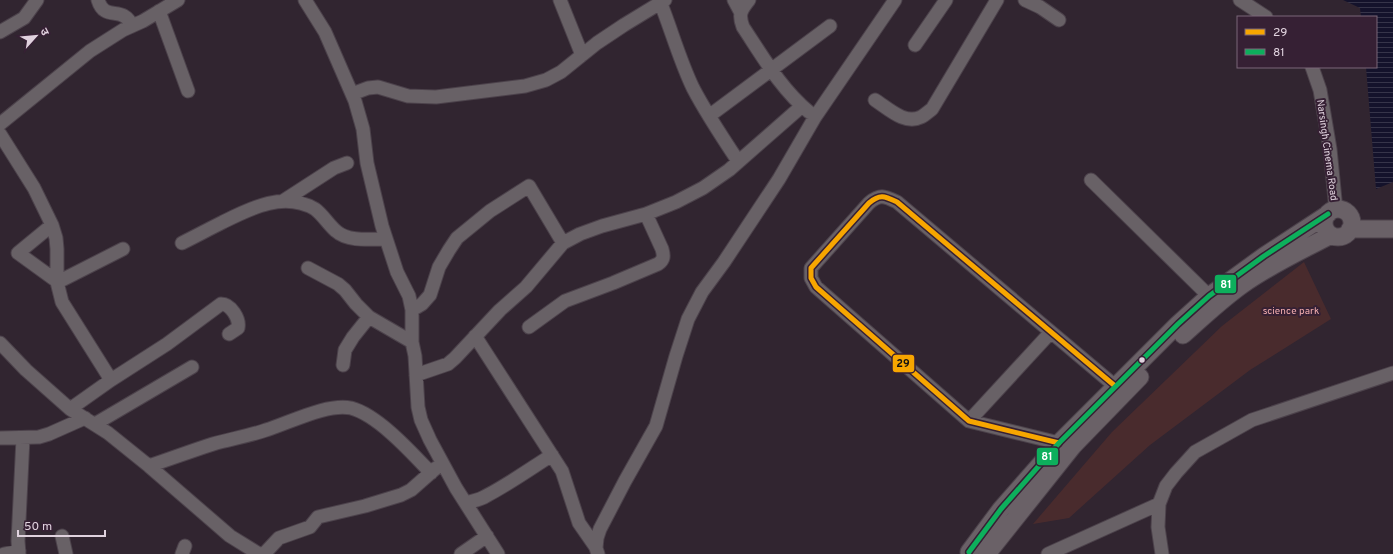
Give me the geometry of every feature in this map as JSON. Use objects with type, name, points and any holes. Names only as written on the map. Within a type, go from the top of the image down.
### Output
[{"type":"main road","points":[[971,553],[1001,509],[1059,443],[1115,386],[1208,296],[1264,256],[1332,212],[1341,210],[1350,215],[1352,225],[1348,233],[1340,237],[1331,235],[1326,229],[1326,218],[1332,212]]},
{"type":"main road","points":[[1350,230],[1393,229]]},
{"type":"main road","points":[[987,554],[1073,446],[1166,351],[1206,314],[1243,285],[1280,262],[1331,235]]},
{"type":"street","points":[[0,32],[24,18],[37,0]]},
{"type":"street","points":[[98,0],[103,9],[109,13],[124,15],[132,26]]},
{"type":"street","points":[[0,124],[90,51],[178,0]]},
{"type":"street","points":[[305,0],[325,32],[352,94],[363,130],[367,163],[386,239],[397,272],[409,296],[412,310],[412,342],[418,407],[421,420],[442,462],[498,554]]},
{"type":"street","points":[[560,0],[582,55]]},
{"type":"street","points":[[734,0],[741,14]]},
{"type":"street","points":[[749,0],[741,14],[740,19],[743,27],[770,70],[802,106],[815,117]]},
{"type":"street","points":[[475,336],[562,471],[579,523],[595,546],[600,529],[656,426],[688,318],[702,292],[724,262],[779,179],[815,117],[895,0]]},
{"type":"street","points":[[915,45],[946,0]]},
{"type":"street","points":[[875,100],[904,119],[921,117],[932,109],[997,0]]},
{"type":"street","points":[[1025,0],[1040,7],[1059,20]]},
{"type":"street","points":[[1240,0],[1264,16]]},
{"type":"street","points":[[352,94],[368,88],[378,87],[408,96],[436,97],[525,86],[546,80],[561,72],[597,43],[624,24],[663,2],[693,87],[709,116],[738,161]]},
{"type":"street","points":[[158,12],[188,91]]},
{"type":"street","points":[[709,116],[830,26]]},
{"type":"street","name":"Narsingh Cinema Road","points":[[1312,68],[1320,90],[1330,149],[1332,212]]},
{"type":"street","points":[[416,375],[448,364],[500,310],[526,287],[563,243],[580,234],[602,226],[646,214],[676,202],[703,188],[738,161],[802,106]]},
{"type":"street","points":[[0,134],[34,188],[52,225],[57,249],[58,282],[62,302],[111,380]]},
{"type":"street","points":[[283,201],[334,168],[347,163]]},
{"type":"street","points":[[1091,180],[1208,296]]},
{"type":"street","points":[[412,310],[422,304],[430,295],[440,267],[457,238],[490,211],[529,186],[563,243]]},
{"type":"street","points":[[1059,443],[969,421],[816,287],[811,278],[811,268],[869,203],[877,197],[886,197],[897,202],[1115,386]]},
{"type":"street","points":[[182,243],[256,206],[283,201],[294,201],[314,209],[320,213],[341,235],[354,238],[386,239]]},
{"type":"street","points":[[529,327],[565,301],[580,294],[613,283],[662,261],[664,255],[662,249],[646,214]]},
{"type":"street","points":[[52,225],[18,253],[58,282]]},
{"type":"street","points":[[58,282],[123,249]]},
{"type":"street","points":[[308,268],[338,284],[368,317],[412,342]]},
{"type":"street","points":[[70,408],[167,344],[221,304],[229,307],[238,321],[238,328],[229,334]]},
{"type":"street","points":[[343,365],[345,350],[368,317]]},
{"type":"street","points":[[969,421],[1051,332]]},
{"type":"street","points":[[0,343],[26,370],[70,408],[90,421],[149,466],[230,536],[259,554]]},
{"type":"street","points":[[0,438],[39,437],[90,421],[192,367]]},
{"type":"street","points":[[1162,554],[1158,527],[1159,504],[1166,486],[1195,452],[1252,420],[1393,373]]},
{"type":"street","points":[[149,466],[213,444],[266,430],[323,410],[346,408],[355,410],[374,420],[398,439],[431,473]]},
{"type":"street","points":[[4,554],[19,552],[23,438]]},
{"type":"street","points":[[466,503],[501,489],[552,455]]},
{"type":"street","points":[[264,554],[279,538],[310,527],[318,517],[365,506],[401,495],[411,490],[442,462]]},
{"type":"street","points":[[1048,554],[1159,504]]},
{"type":"street","points":[[62,536],[66,554]]},
{"type":"street","points":[[461,554],[487,536]]},
{"type":"street","points":[[597,538],[596,548],[598,554]]},
{"type":"green space","name":"science park","points":[[1304,262],[1331,319],[1250,370],[1150,445],[1069,518],[1033,524],[1112,432],[1222,326]]},
{"type":"shaded area","points":[[1343,0],[1393,0],[1393,182],[1376,189],[1366,68],[1377,68],[1377,16],[1361,16],[1360,8]]},
{"type":"transit line","name":"29","points":[[1059,443],[969,421],[816,287],[811,278],[811,268],[869,203],[879,197],[889,198],[897,202],[1115,386]]},
{"type":"transit line","name":"81","points":[[969,552],[1001,509],[1059,443],[1178,324],[1209,296],[1264,256],[1328,214]]}]
